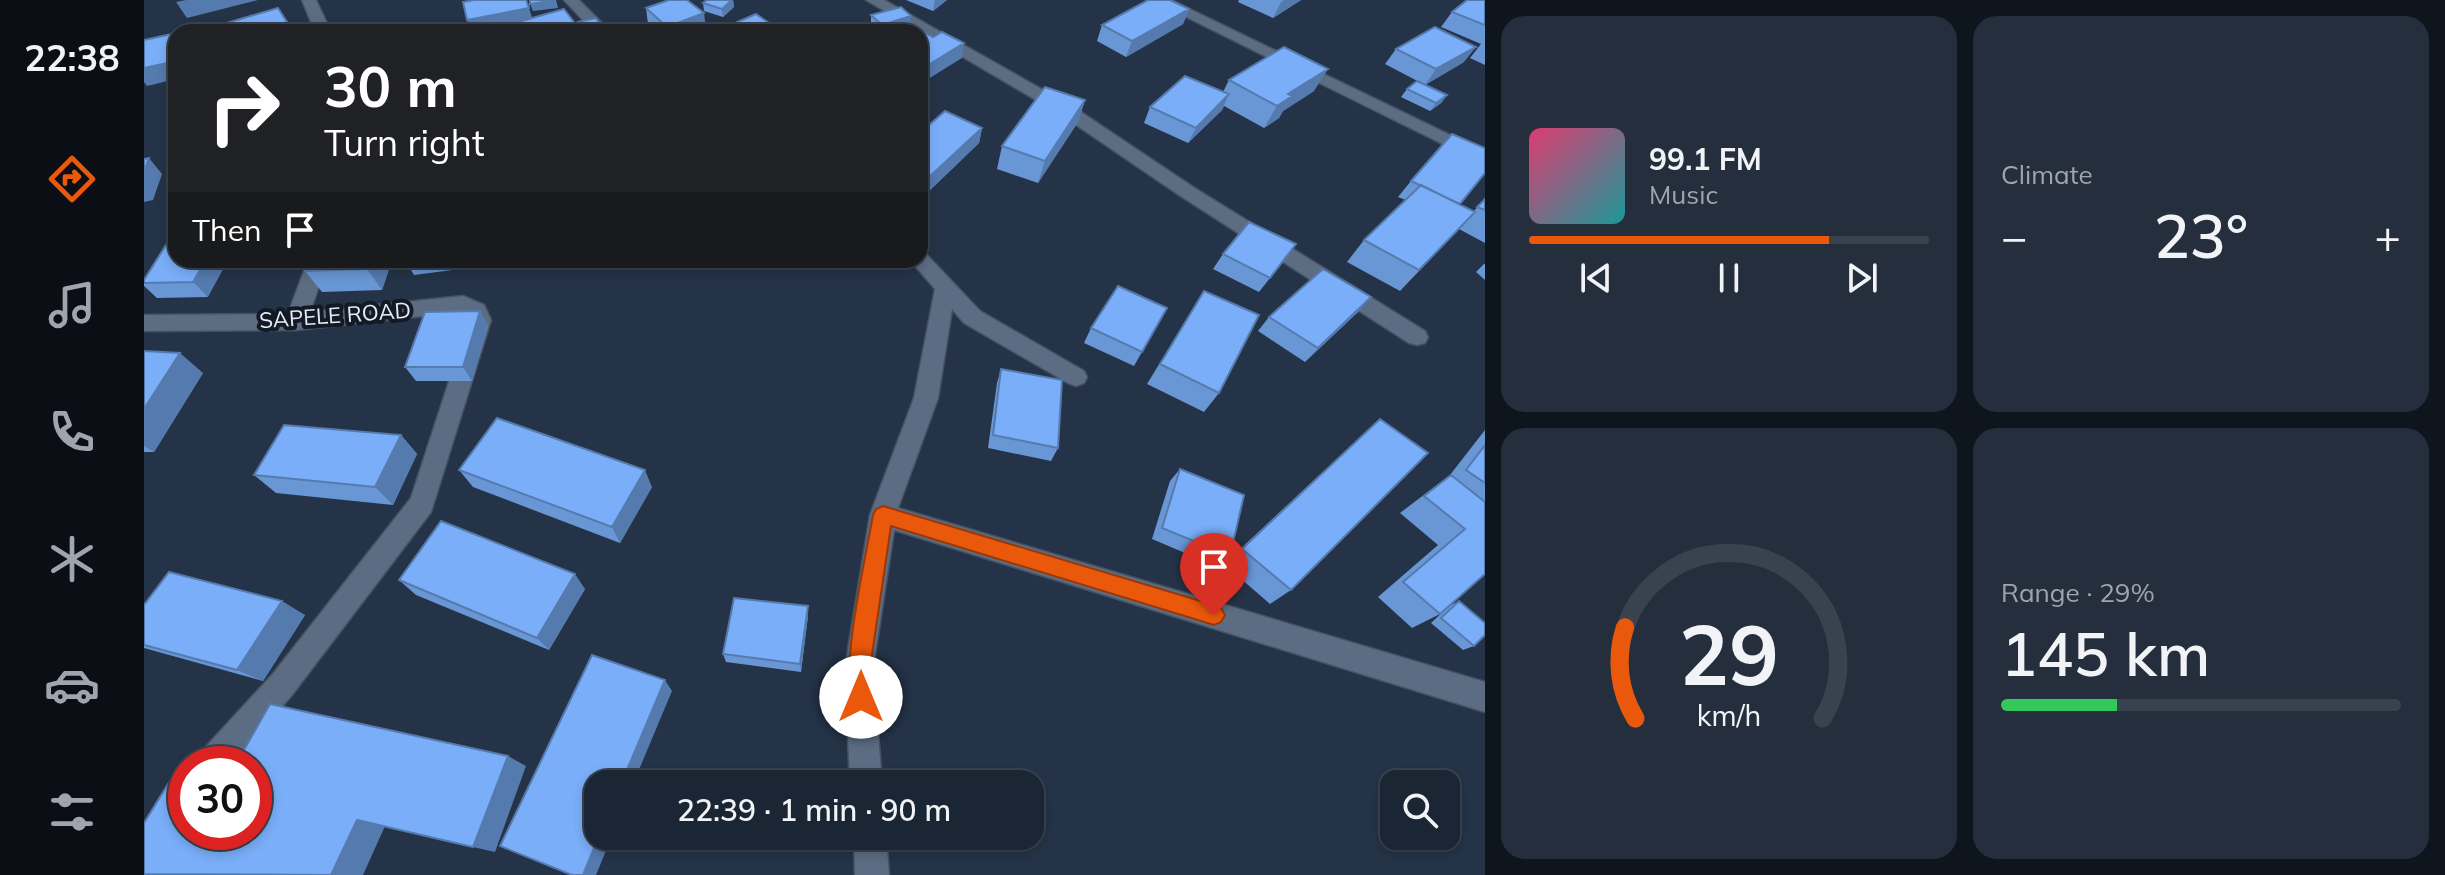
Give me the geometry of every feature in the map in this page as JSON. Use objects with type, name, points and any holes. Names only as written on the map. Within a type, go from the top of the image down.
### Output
[{"type":"street","points":[[309,0],[320,24]]},
{"type":"street","points":[[571,0],[595,24]]},
{"type":"street","points":[[873,0],[915,24]]},
{"type":"street","points":[[1159,0],[1485,159]]},
{"type":"street","points":[[928,31],[1069,112],[1186,191],[1417,337]]},
{"type":"street","points":[[296,322],[315,268]]},
{"type":"street","points":[[927,268],[972,317],[1076,377]]},
{"type":"street","points":[[865,770],[859,668],[883,515],[926,398],[945,289]]},
{"type":"street","name":"SAPELE ROAD","points":[[144,323],[296,322],[463,304],[476,311],[480,320],[422,504],[282,685],[227,746]]},
{"type":"street","points":[[883,515],[1485,697]]},
{"type":"street","points":[[871,850],[872,875]]},
{"type":"building","points":[[526,0],[529,8],[467,20],[463,2]]},
{"type":"building","points":[[530,0],[556,0],[530,4]]},
{"type":"building","points":[[669,0],[687,0],[704,13],[675,24],[664,24],[646,8]]},
{"type":"building","points":[[707,0],[732,0],[722,9],[703,3]]},
{"type":"building","points":[[1148,0],[1170,0],[1189,9],[1132,41],[1102,25]]},
{"type":"building","points":[[1467,0],[1485,0],[1485,25],[1452,12]]},
{"type":"building","points":[[901,7],[911,16],[881,24],[871,15]]},
{"type":"building","points":[[278,8],[287,22],[280,24],[223,24]]},
{"type":"building","points":[[564,9],[575,24],[519,24],[518,22]]},
{"type":"building","points":[[756,14],[771,24],[733,24]]},
{"type":"building","points":[[596,18],[600,24],[579,24]]},
{"type":"building","points":[[1435,27],[1476,47],[1436,69],[1396,49]]},
{"type":"building","points":[[942,32],[964,43],[928,65],[928,34],[933,37]]},
{"type":"building","points":[[168,35],[168,63],[144,68],[144,40]]},
{"type":"building","points":[[1284,47],[1328,69],[1288,94],[1292,96],[1277,106],[1229,80]]},
{"type":"building","points":[[1185,76],[1229,94],[1196,128],[1150,107]]},
{"type":"building","points":[[1417,81],[1447,95],[1436,103],[1407,89]]},
{"type":"building","points":[[1045,87],[1085,100],[1045,161],[1002,146]]},
{"type":"building","points":[[945,111],[982,128],[928,178],[928,126]]},
{"type":"building","points":[[1452,134],[1485,148],[1485,173],[1460,204],[1411,181]]},
{"type":"building","points":[[1421,185],[1475,212],[1419,270],[1364,240]]},
{"type":"building","points":[[1485,199],[1485,210],[1477,207]]},
{"type":"building","points":[[1249,222],[1296,244],[1270,278],[1223,254]]},
{"type":"building","points":[[168,242],[168,268],[201,268],[193,282],[144,283]]},
{"type":"building","points":[[306,268],[367,268],[367,269],[305,271]]},
{"type":"building","points":[[1323,269],[1371,297],[1318,348],[1269,317]]},
{"type":"building","points":[[1118,286],[1167,308],[1142,352],[1091,328]]},
{"type":"building","points":[[1204,291],[1259,315],[1219,393],[1160,364]]},
{"type":"building","points":[[480,311],[463,367],[405,367],[425,312]]},
{"type":"building","points":[[144,351],[180,353],[144,409]]},
{"type":"building","points":[[1001,369],[1062,380],[1058,448],[993,435]]},
{"type":"building","points":[[497,418],[645,470],[612,527],[459,470]]},
{"type":"building","points":[[1380,419],[1428,453],[1291,590],[1242,549]]},
{"type":"building","points":[[284,425],[401,435],[375,487],[254,475]]},
{"type":"building","points":[[1485,445],[1485,483],[1466,470]]},
{"type":"building","points":[[1180,469],[1244,495],[1230,556],[1162,528]]},
{"type":"building","points":[[1451,475],[1485,502],[1485,574],[1440,614],[1403,582],[1465,529],[1424,496]]},
{"type":"building","points":[[441,521],[575,574],[537,638],[399,580]]},
{"type":"building","points":[[169,572],[282,601],[237,670],[144,645],[144,605]]},
{"type":"building","points":[[734,598],[808,606],[800,664],[723,654]]},
{"type":"building","points":[[1459,601],[1485,623],[1485,635],[1474,646],[1441,618]]},
{"type":"building","points":[[592,655],[665,680],[627,770],[584,770],[584,850],[593,850],[583,875],[572,875],[500,846]]},
{"type":"building","points":[[270,704],[508,756],[473,847],[357,820],[331,875],[144,874],[144,823],[168,784],[168,850],[272,850],[272,746],[246,746]]},
{"type":"route","points":[[861,697],[859,668],[883,515],[1214,615]]}]
